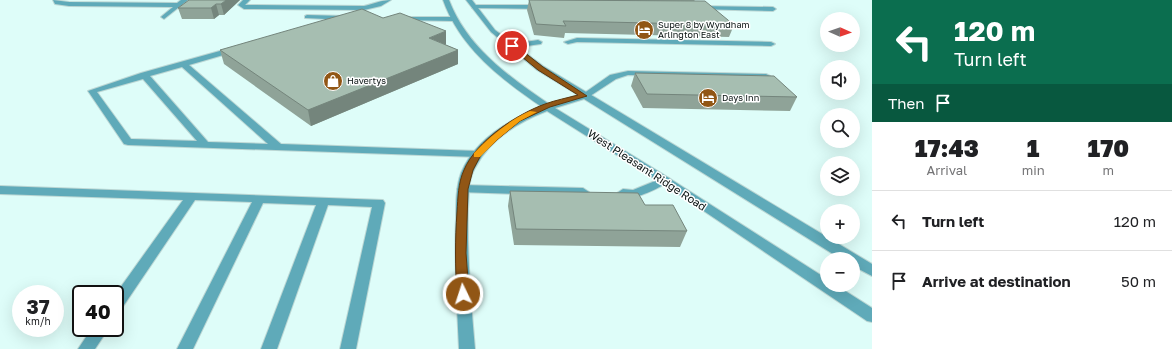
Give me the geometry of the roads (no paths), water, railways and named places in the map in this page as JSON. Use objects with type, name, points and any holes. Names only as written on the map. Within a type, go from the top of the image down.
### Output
[{"type":"street","points":[[56,0],[57,3],[69,4],[179,5]]},
{"type":"street","points":[[164,17],[185,0]]},
{"type":"street","points":[[247,0],[241,5],[244,7],[364,8],[379,5],[388,0]]},
{"type":"street","name":"West Pleasant Ridge Road","points":[[446,0],[454,19],[468,39],[492,65],[523,90],[665,180],[872,316]]},
{"type":"street","points":[[469,0],[493,31],[540,68],[841,252]]},
{"type":"street","points":[[474,7],[550,7]]},
{"type":"street","points":[[693,8],[773,8]]},
{"type":"street","points":[[307,17],[356,18]]},
{"type":"street","points":[[311,26],[341,18]]},
{"type":"street","points":[[395,18],[454,19]]},
{"type":"street","points":[[568,42],[577,40],[771,44]]},
{"type":"street","points":[[512,46],[538,42]]},
{"type":"street","points":[[244,46],[92,91],[128,142],[478,154]]},
{"type":"street","points":[[184,64],[278,147]]},
{"type":"street","points":[[467,349],[460,253],[463,189],[468,170],[478,154],[495,137],[518,120],[548,106],[584,96],[614,77],[628,73],[766,76]]},
{"type":"street","points":[[144,75],[205,144]]},
{"type":"street","points":[[611,193],[634,194],[665,180]]},
{"type":"street","points":[[463,189],[596,193]]},
{"type":"street","points":[[0,190],[379,203],[348,349]]},
{"type":"street","points":[[124,294],[192,196]]},
{"type":"street","points":[[185,349],[258,198]]},
{"type":"street","points":[[269,349],[323,201]]},
{"type":"street","points":[[860,263],[872,271]]},
{"type":"street","points":[[86,349],[95,337]]},
{"type":"place","name":"Super 8 by Wyndham Arlington East","points":[[644,30]]},
{"type":"place","name":"Havertys","points":[[333,81]]},
{"type":"place","name":"Days Inn","points":[[708,98]]}]
